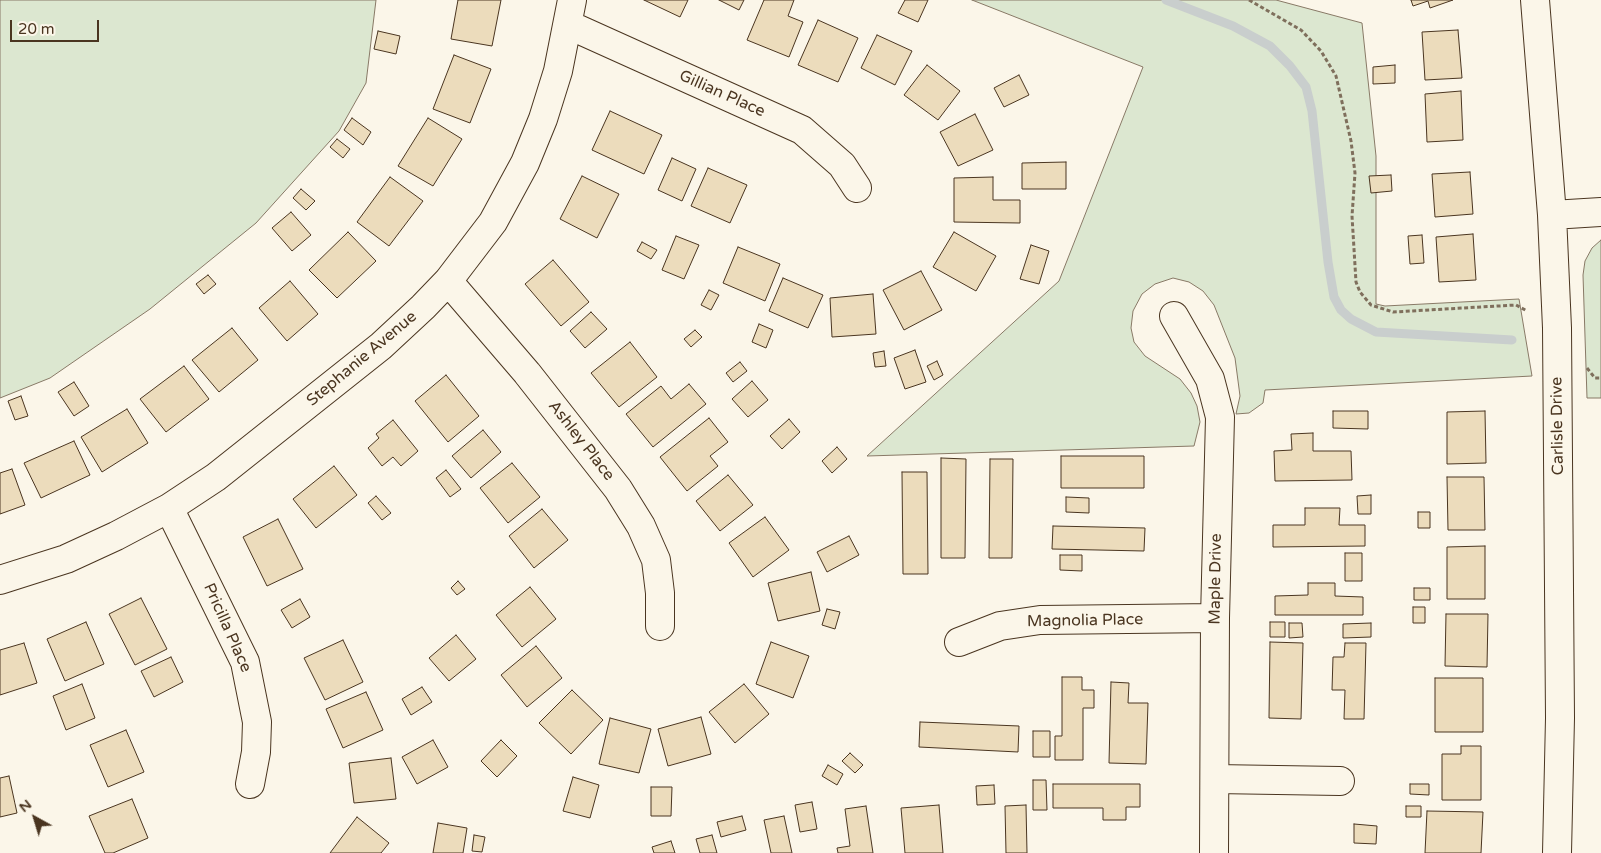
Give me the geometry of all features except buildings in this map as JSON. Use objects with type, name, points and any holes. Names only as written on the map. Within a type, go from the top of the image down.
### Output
[{"type":"street","name":"Carlisle Drive","points":[[1535,0],[1552,215],[1557,328],[1560,718],[1557,853]]},
{"type":"street","name":"Gillian Place","points":[[571,12],[802,130],[824,147],[842,165],[858,188]]},
{"type":"street","name":"Stephanie Avenue","points":[[0,580],[66,559],[116,536],[169,508],[216,476],[380,346],[448,281],[493,222],[525,163],[543,119],[571,12]]},
{"type":"street","points":[[1552,215],[1601,212]]},
{"type":"street","name":"Ashley Place","points":[[448,281],[540,388],[618,489],[642,526],[656,560],[660,593],[660,626]]},
{"type":"street","name":"Maple Drive","points":[[1174,316],[1210,379],[1220,417],[1215,618],[1214,853]]},
{"type":"street","name":"Pricilla Place","points":[[169,508],[245,662],[258,722],[256,752],[250,784]]},
{"type":"street","name":"Magnolia Place","points":[[959,642],[1000,626],[1040,620],[1215,618]]},
{"type":"street","points":[[1215,779],[1340,781]]},
{"type":"path","points":[[1249,0],[1301,30],[1321,51],[1336,76],[1351,141],[1355,173],[1352,216],[1356,282],[1360,292],[1370,305],[1386,311],[1400,312],[1516,305],[1557,328]]},
{"type":"green space","points":[[0,0],[376,0],[366,83],[339,131],[256,223],[150,309],[50,378],[0,398]]},
{"type":"green space","points":[[972,0],[1276,0],[1362,23],[1376,156],[1376,304],[1385,306],[1519,299],[1532,376],[1265,390],[1263,403],[1249,413],[1236,414],[1240,396],[1235,358],[1214,305],[1203,291],[1189,282],[1173,278],[1155,284],[1142,294],[1133,311],[1131,328],[1134,342],[1145,356],[1180,379],[1191,393],[1197,406],[1200,422],[1194,446],[867,456],[1059,281],[1143,67]]},
{"type":"green space","points":[[1601,240],[1601,398],[1587,398],[1583,275],[1585,261],[1592,248]]},
{"type":"waterway","points":[[1166,0],[1233,26],[1270,46],[1290,66],[1306,87],[1312,111],[1328,262],[1334,297],[1341,310],[1351,319],[1376,332],[1512,340]]}]
